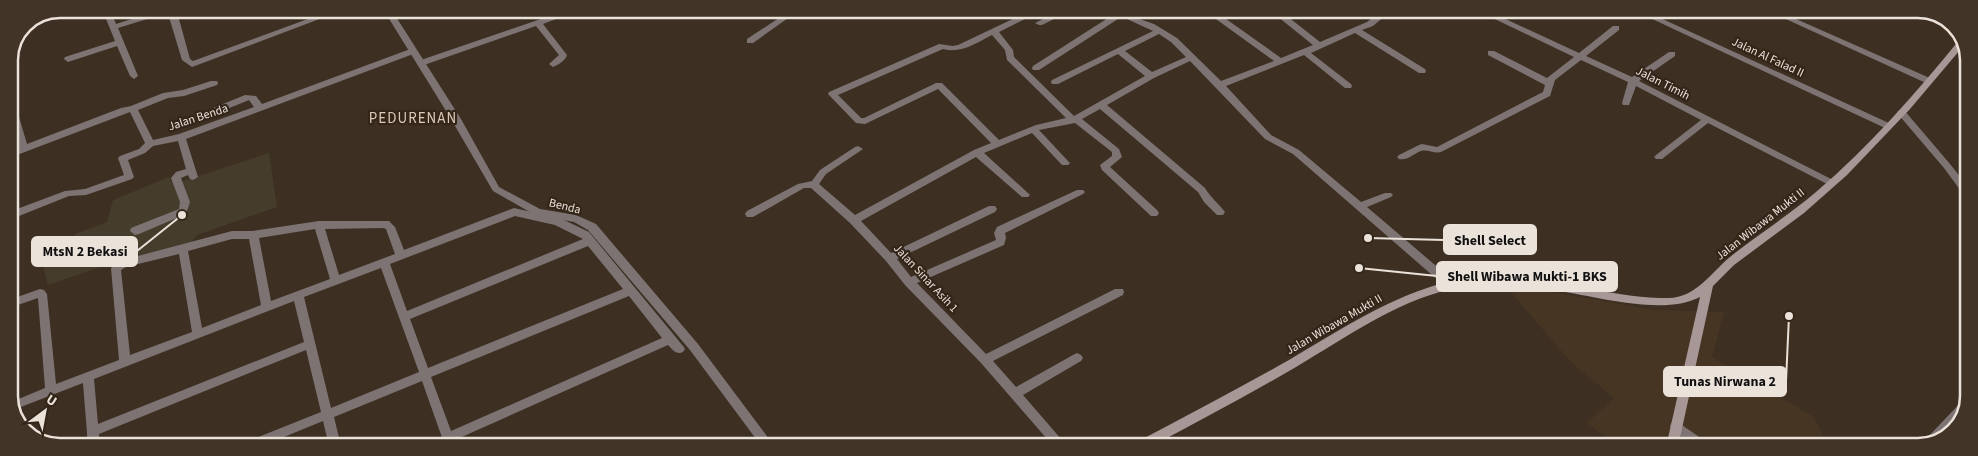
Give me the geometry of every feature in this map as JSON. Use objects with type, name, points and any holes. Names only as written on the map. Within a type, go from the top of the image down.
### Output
[{"type":"main road","name":"Jalan Wibawa Mukti II","points":[[1156,438],[1277,372],[1378,313],[1451,284],[1470,281],[1510,281],[1625,299],[1671,302],[1693,298],[1708,286],[1729,263],[1801,211],[1832,183],[1888,126],[1959,48]]},
{"type":"main road","points":[[1675,438],[1676,426],[1708,286]]},
{"type":"street","points":[[110,18],[134,76]]},
{"type":"street","points":[[114,27],[142,18]]},
{"type":"street","points":[[174,18],[186,60],[192,64],[317,18]]},
{"type":"street","name":"Benda","points":[[393,18],[496,189],[538,212],[576,220],[592,228],[694,347],[762,438]]},
{"type":"street","points":[[421,63],[538,23],[548,18]]},
{"type":"street","points":[[750,41],[784,18]]},
{"type":"street","points":[[997,143],[939,85],[865,121],[859,121],[832,94],[942,46],[956,49],[1023,18]]},
{"type":"street","points":[[1039,23],[1050,18]]},
{"type":"street","points":[[1036,68],[1114,18]]},
{"type":"street","points":[[1131,18],[1139,20],[1159,31],[1192,57],[1268,137],[1296,152],[1451,284]]},
{"type":"street","points":[[1219,18],[1279,61]]},
{"type":"street","points":[[1283,18],[1319,46]]},
{"type":"street","points":[[1220,85],[1305,52],[1370,24],[1378,18]]},
{"type":"street","name":"Jalan Timih","points":[[1497,18],[1632,81],[1832,183]]},
{"type":"street","name":"Jalan Al Falad II","points":[[1654,18],[1888,126]]},
{"type":"street","points":[[1789,18],[1929,81]]},
{"type":"street","points":[[538,23],[563,55],[553,64]]},
{"type":"street","points":[[1402,157],[1422,147],[1438,150],[1547,94],[1551,78],[1616,28]]},
{"type":"street","points":[[1356,30],[1422,71]]},
{"type":"street","points":[[1055,82],[1159,31]]},
{"type":"street","points":[[994,32],[1009,50],[1010,58],[1016,65],[1074,120],[1116,151],[1117,157],[1105,165],[1105,168],[1154,213]]},
{"type":"street","points":[[68,59],[120,42]]},
{"type":"street","name":"Jalan Benda","points":[[18,212],[68,193],[86,192],[129,177],[123,158],[142,151],[150,144],[182,137],[413,51]]},
{"type":"street","points":[[1119,51],[1151,76]]},
{"type":"street","points":[[1305,52],[1348,86]]},
{"type":"street","points":[[1491,53],[1549,82]]},
{"type":"street","points":[[1626,103],[1632,81],[1672,54]]},
{"type":"street","points":[[854,220],[977,152],[1033,130],[1074,120],[1151,76],[1192,57]]},
{"type":"street","points":[[18,151],[124,110],[133,109],[166,96],[184,93],[214,83]]},
{"type":"street","points":[[198,118],[248,97],[253,98],[260,108]]},
{"type":"street","points":[[1101,105],[1202,190],[1206,200],[1220,212]]},
{"type":"street","points":[[133,109],[150,144]]},
{"type":"street","points":[[1901,112],[1960,184]]},
{"type":"street","points":[[1659,157],[1708,120]]},
{"type":"street","points":[[18,128],[24,149]]},
{"type":"street","points":[[1033,130],[1065,164]]},
{"type":"street","points":[[134,231],[184,211],[185,202],[176,178],[179,174],[193,174],[182,137]]},
{"type":"street","points":[[750,214],[801,186],[814,185],[823,172],[858,149]]},
{"type":"street","points":[[977,152],[1025,195]]},
{"type":"street","name":"Jalan Sinar Asih 1","points":[[814,185],[854,220],[890,258],[909,282],[1016,393],[1054,438]]},
{"type":"street","points":[[909,282],[1000,242],[1002,238],[999,233],[1001,230],[1080,192]]},
{"type":"street","points":[[1360,206],[1388,195]]},
{"type":"street","points":[[890,258],[992,209]]},
{"type":"street","points":[[18,403],[514,212],[564,224],[578,230],[679,349]]},
{"type":"street","points":[[125,362],[116,268],[123,264],[232,235],[253,235],[319,226],[385,224],[390,227],[401,256]]},
{"type":"street","points":[[319,226],[336,281]]},
{"type":"street","points":[[253,235],[267,308]]},
{"type":"street","points":[[404,316],[589,241]]},
{"type":"street","points":[[183,249],[198,334]]},
{"type":"street","points":[[384,262],[448,438]]},
{"type":"street","points":[[270,438],[630,291]]},
{"type":"street","points":[[18,300],[40,292],[43,297],[51,391]]},
{"type":"street","points":[[985,360],[1119,292]]},
{"type":"street","points":[[298,295],[334,438]]},
{"type":"street","points":[[458,438],[670,338]]},
{"type":"street","points":[[93,432],[310,344]]},
{"type":"street","points":[[1016,393],[1077,358]]},
{"type":"street","points":[[88,376],[93,438]]},
{"type":"street","points":[[1940,432],[1956,415]]},
{"type":"street","points":[[1676,426],[1692,438]]},
{"type":"shaded area","points":[[269,153],[277,207],[197,235],[192,242],[115,262],[48,285],[41,258],[74,247],[75,234],[107,222],[113,200],[169,177],[174,184]]},
{"type":"shaded area","points":[[1503,283],[1653,310],[1724,312],[1712,357],[1814,417],[1824,438],[1607,438],[1587,423],[1614,398],[1571,362]]},
{"type":"place","name":"MtsN 2 Bekasi","points":[[182,215]]},
{"type":"place","name":"Shell Select","points":[[1368,238]]},
{"type":"place","name":"Shell Wibawa Mukti-1 BKS","points":[[1359,268]]},
{"type":"place","name":"Tunas Nirwana 2","points":[[1789,316]]},
{"type":"district","name":"PEDURENAN","points":[[413,118]]}]
